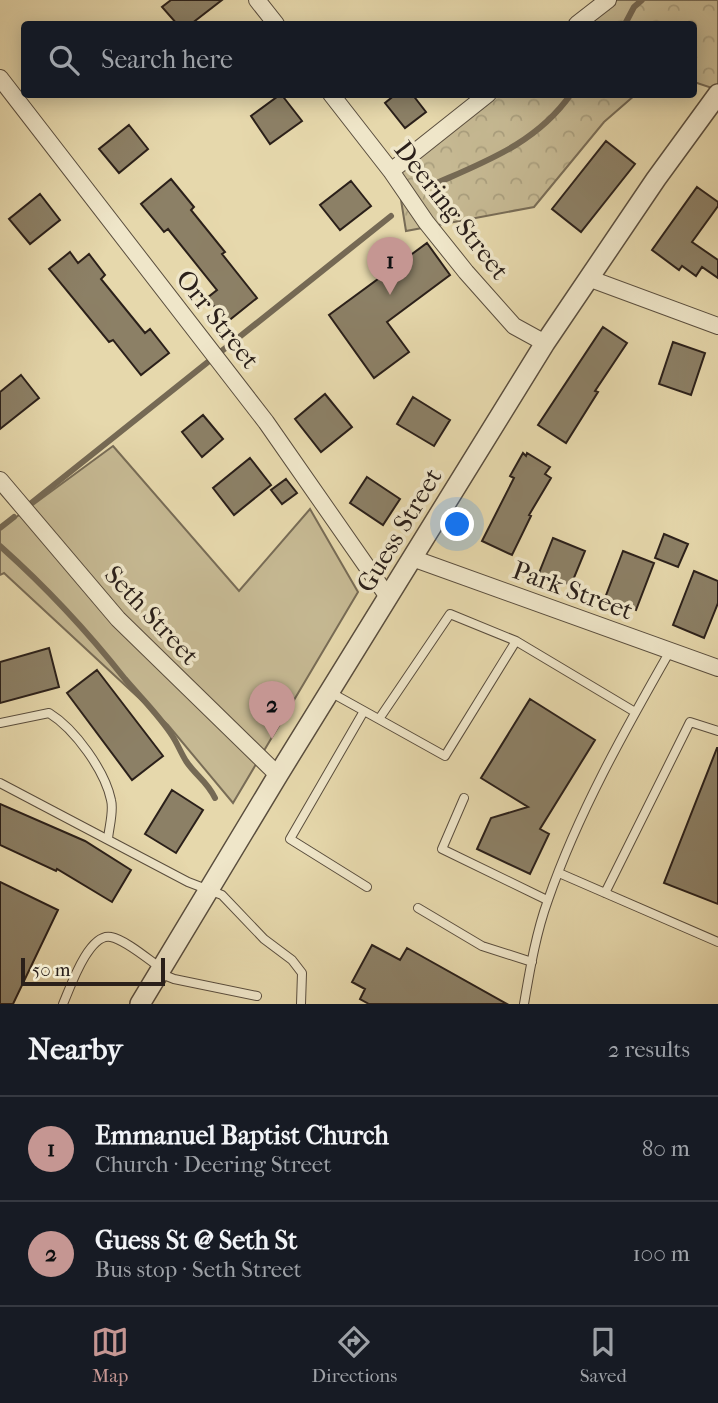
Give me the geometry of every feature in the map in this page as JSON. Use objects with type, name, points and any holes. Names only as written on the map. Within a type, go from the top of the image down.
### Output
[{"type":"street","points":[[257,0],[274,21]]},
{"type":"street","points":[[581,21],[608,0]]},
{"type":"street","name":"Orr Street","points":[[0,78],[266,422],[388,597]]},
{"type":"street","name":"Guess Street","points":[[141,1004],[278,775],[545,343],[587,278],[718,94]]},
{"type":"street","name":"Deering Street","points":[[334,98],[391,171],[426,222],[514,326],[545,343]]},
{"type":"street","points":[[391,171],[483,98]]},
{"type":"street","points":[[587,278],[718,326]]},
{"type":"street","name":"Seth Street","points":[[3,490],[118,620],[278,775]]},
{"type":"street","name":"Park Street","points":[[412,558],[718,668]]},
{"type":"lane","points":[[379,719],[450,614],[516,641],[635,712]]},
{"type":"lane","points":[[330,692],[444,755],[516,641]]},
{"type":"lane","points":[[524,1004],[547,900],[583,816],[635,712],[670,651]]},
{"type":"lane","points":[[364,711],[290,839],[367,887]]},
{"type":"lane","points":[[0,723],[49,713],[60,719],[96,763],[112,802],[108,839]]},
{"type":"lane","points":[[605,893],[690,722],[718,731]]},
{"type":"lane","points":[[0,783],[188,882],[222,895],[264,939],[292,960],[302,973],[301,1004]]},
{"type":"lane","points":[[464,798],[442,849],[547,900]]},
{"type":"lane","points":[[559,873],[718,942]]},
{"type":"lane","points":[[418,908],[482,946],[532,962]]},
{"type":"lane","points":[[63,1004],[91,946],[101,937],[113,937],[174,979],[257,996]]},
{"type":"green space","points":[[610,0],[718,0],[718,90],[697,83],[697,21],[578,21]]},
{"type":"green space","points":[[479,98],[632,98],[604,122],[534,207],[406,231],[397,175]]},
{"type":"green space","points":[[113,446],[239,591],[310,509],[358,592],[233,803],[168,725],[4,573],[0,575],[0,529]]},
{"type":"building","points":[[171,0],[222,0],[195,21],[174,21],[162,7]]},
{"type":"building","points":[[276,98],[284,98],[302,121],[270,144],[251,116]]},
{"type":"building","points":[[391,98],[415,98],[426,112],[405,128],[385,103]]},
{"type":"building","points":[[129,125],[148,149],[119,173],[99,149]]},
{"type":"building","points":[[606,141],[635,164],[581,232],[552,209]]},
{"type":"building","points":[[171,179],[194,207],[191,210],[225,252],[222,254],[257,298],[227,322],[207,298],[217,290],[168,229],[164,232],[141,204]]},
{"type":"building","points":[[351,181],[371,206],[340,230],[320,205]]},
{"type":"building","points":[[697,187],[718,202],[718,206],[692,242],[718,260],[718,278],[702,267],[696,276],[682,266],[679,270],[652,250]]},
{"type":"building","points":[[40,194],[60,220],[30,244],[9,219]]},
{"type":"building","points":[[427,243],[450,275],[387,322],[409,352],[374,378],[329,315]]},
{"type":"building","points":[[70,252],[78,263],[89,254],[105,275],[101,279],[145,333],[150,329],[169,353],[141,375],[113,340],[109,342],[49,269]]},
{"type":"building","points":[[603,327],[627,343],[595,391],[598,392],[566,443],[538,425]]},
{"type":"building","points":[[673,342],[705,353],[691,395],[659,384]]},
{"type":"building","points":[[21,375],[39,398],[0,429],[0,392]]},
{"type":"building","points":[[325,394],[352,427],[321,452],[295,419]]},
{"type":"building","points":[[413,397],[450,420],[434,446],[397,424]]},
{"type":"building","points":[[203,415],[223,439],[202,457],[182,432]]},
{"type":"building","points":[[523,453],[550,467],[545,474],[551,478],[529,515],[531,516],[512,555],[482,541],[514,478],[510,476]]},
{"type":"building","points":[[250,458],[271,485],[234,515],[213,488]]},
{"type":"building","points":[[367,477],[400,499],[383,525],[350,503]]},
{"type":"building","points":[[286,479],[297,493],[282,504],[271,490]]},
{"type":"building","points":[[664,534],[688,544],[678,567],[655,558]]},
{"type":"building","points":[[553,538],[585,551],[571,585],[539,573]]},
{"type":"building","points":[[623,551],[654,563],[636,610],[605,598]]},
{"type":"building","points":[[694,571],[718,581],[718,603],[704,638],[673,625]]},
{"type":"building","points":[[49,648],[59,687],[0,703],[0,662]]},
{"type":"building","points":[[97,670],[163,756],[132,780],[67,693]]},
{"type":"building","points":[[530,699],[595,740],[540,829],[549,834],[530,874],[477,849],[491,818],[528,807],[481,778]]},
{"type":"building","points":[[718,748],[718,904],[664,883]]},
{"type":"building","points":[[172,790],[203,810],[176,853],[145,834]]},
{"type":"building","points":[[0,804],[85,841],[131,870],[112,902],[57,869],[56,871],[0,845]]},
{"type":"building","points":[[0,882],[58,910],[13,1004],[0,1004]]},
{"type":"building","points":[[372,945],[400,960],[407,948],[507,1004],[369,1004],[360,999],[365,989],[352,982]]},
{"type":"waterway","points":[[627,21],[634,7],[642,0]]},
{"type":"waterway","points":[[430,186],[508,150],[542,126],[568,98]]},
{"type":"waterway","points":[[30,504],[391,216]]},
{"type":"waterway","points":[[0,528],[14,517]]},
{"type":"waterway","points":[[0,546],[66,610],[156,714],[186,761],[215,798]]},
{"type":"place","name":"Emmanuel Baptist Church","points":[[390,295]]},
{"type":"place","name":"Guess St @ Seth St","points":[[272,739]]}]
